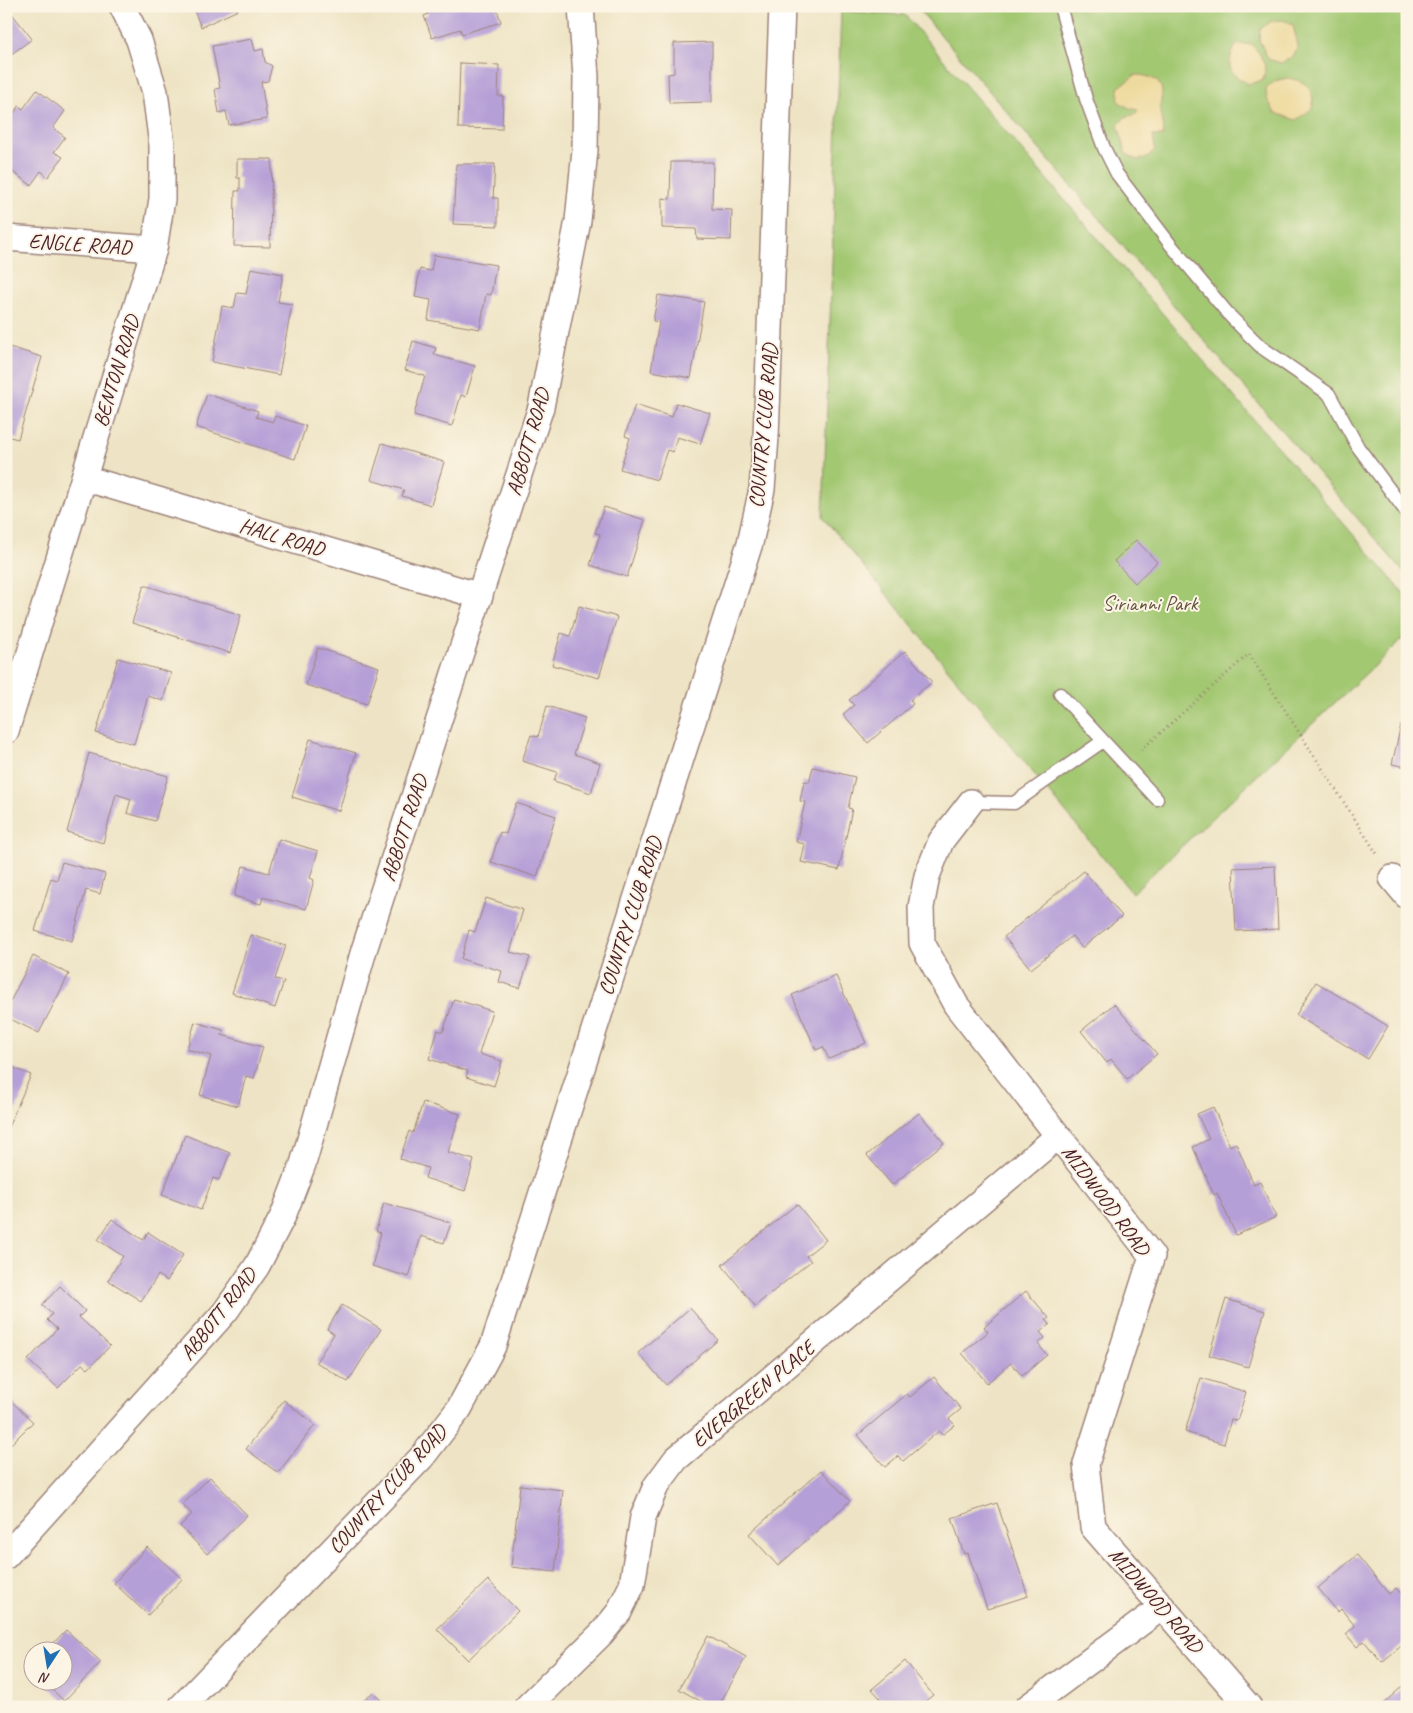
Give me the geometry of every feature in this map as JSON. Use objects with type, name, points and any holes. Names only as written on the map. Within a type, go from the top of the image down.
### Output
[{"type":"street","name":"BENTON ROAD","points":[[6,731],[154,249],[162,199],[162,145],[154,92],[138,40],[122,6]]},
{"type":"street","name":"ABBOTT ROAD","points":[[7,1554],[225,1312],[257,1266],[283,1216],[303,1164],[364,950],[541,407],[578,221],[585,150],[586,95],[581,6]]},
{"type":"street","name":"COUNTRY CLUB ROAD","points":[[180,1707],[422,1457],[459,1409],[493,1346],[752,534],[762,489],[766,437],[782,6]]},
{"type":"street","name":"ENGLE ROAD","points":[[6,238],[154,249]]},
{"type":"street","name":"HALL ROAD","points":[[84,478],[480,596]]},
{"type":"street","name":"MIDWOOD ROAD","points":[[971,802],[941,841],[927,876],[921,908],[922,943],[956,1005],[1152,1256],[1086,1464],[1093,1527],[1249,1707]]},
{"type":"street","name":"EVERGREEN PLACE","points":[[527,1707],[602,1633],[619,1612],[632,1585],[643,1517],[656,1486],[676,1459],[1058,1136]]},
{"type":"street","points":[[1028,1707],[1162,1607]]},
{"type":"lane","points":[[1060,6],[1086,99],[1104,148],[1117,174],[1170,244],[1236,322],[1261,347],[1329,394],[1358,447],[1407,514]]},
{"type":"lane","points":[[1060,694],[1157,799]]},
{"type":"lane","points":[[971,802],[1014,803],[1103,741]]},
{"type":"path","points":[[1125,764],[1249,654],[1399,887]]},
{"type":"green space","points":[[916,6],[1407,6],[1407,576]]},
{"type":"green space","name":"Sirianni Park","points":[[841,11],[905,15],[1407,597],[1407,635],[1132,893],[823,517]]},
{"type":"sand","points":[[1283,20],[1293,25],[1298,46],[1293,56],[1281,63],[1268,59],[1259,40],[1260,29],[1272,21]]},
{"type":"sand","points":[[1251,44],[1261,56],[1265,69],[1263,80],[1249,84],[1233,73],[1230,68],[1230,58],[1236,45]]},
{"type":"sand","points":[[1135,75],[1152,78],[1159,83],[1162,92],[1160,110],[1164,129],[1163,136],[1153,136],[1155,149],[1149,157],[1137,160],[1125,153],[1118,125],[1125,117],[1136,114],[1138,110],[1129,108],[1119,102],[1118,88]]},
{"type":"sand","points":[[1287,78],[1300,81],[1308,87],[1312,95],[1313,108],[1296,120],[1275,113],[1267,99],[1266,89],[1275,81]]},
{"type":"building","points":[[6,6],[32,39],[6,58]]},
{"type":"building","points":[[192,6],[236,6],[238,10],[201,27]]},
{"type":"building","points":[[425,6],[496,6],[501,22],[462,34],[460,29],[432,38],[424,16],[428,14]]},
{"type":"building","points":[[252,39],[255,51],[263,49],[265,62],[272,66],[268,81],[261,82],[267,119],[229,125],[226,111],[219,113],[215,89],[220,88],[212,46]]},
{"type":"building","points":[[712,42],[712,102],[669,103],[668,74],[674,73],[674,43]]},
{"type":"building","points":[[460,63],[499,65],[498,96],[503,96],[502,129],[458,128]]},
{"type":"building","points":[[37,90],[65,111],[53,128],[65,137],[54,152],[63,157],[48,177],[41,171],[31,185],[6,167],[6,124],[19,106],[23,109]]},
{"type":"building","points":[[237,159],[272,159],[270,247],[234,246],[235,191],[240,191],[240,178],[237,178]]},
{"type":"building","points":[[671,162],[713,162],[712,209],[732,210],[731,240],[697,239],[696,229],[662,228],[662,198],[670,199]]},
{"type":"building","points":[[456,164],[495,164],[493,198],[498,198],[498,226],[453,224]]},
{"type":"building","points":[[434,255],[496,265],[491,295],[486,294],[480,329],[428,320],[431,300],[415,297],[420,269],[431,271]]},
{"type":"building","points":[[251,268],[283,274],[278,302],[292,304],[279,375],[212,362],[222,306],[234,308],[237,293],[246,294]]},
{"type":"building","points":[[658,295],[704,302],[691,378],[651,371],[659,322],[653,321]]},
{"type":"building","points":[[413,341],[436,348],[434,355],[475,366],[466,397],[461,395],[452,426],[414,415],[425,376],[405,370]]},
{"type":"building","points":[[6,346],[42,357],[18,439],[6,436]]},
{"type":"building","points":[[207,394],[258,411],[256,417],[273,422],[275,416],[306,426],[295,459],[196,427]]},
{"type":"building","points":[[676,403],[710,413],[700,444],[677,437],[673,452],[667,450],[657,480],[620,469],[630,438],[625,436],[635,405],[672,417]]},
{"type":"building","points":[[382,443],[444,462],[431,505],[402,496],[404,490],[371,480]]},
{"type":"building","points":[[604,507],[645,520],[627,577],[590,565],[600,534],[595,533]]},
{"type":"building","points":[[1136,540],[1157,562],[1135,583],[1114,561]]},
{"type":"building","points":[[144,585],[241,615],[230,653],[132,623]]},
{"type":"building","points":[[579,606],[617,617],[599,678],[552,665],[561,633],[570,636]]},
{"type":"building","points":[[318,648],[379,667],[367,704],[306,685]]},
{"type":"building","points":[[905,651],[932,682],[910,700],[913,704],[868,743],[843,714],[854,705],[849,700]]},
{"type":"building","points":[[118,658],[171,673],[163,701],[148,696],[134,744],[96,733]]},
{"type":"building","points":[[547,706],[585,718],[574,754],[600,763],[591,793],[554,781],[557,772],[522,761],[531,735],[538,737]]},
{"type":"building","points":[[1401,725],[1407,727],[1407,767],[1392,764]]},
{"type":"building","points":[[310,739],[356,753],[339,811],[292,797]]},
{"type":"building","points":[[89,753],[168,776],[155,821],[127,813],[131,799],[116,794],[103,843],[67,832]]},
{"type":"building","points":[[813,767],[855,777],[848,808],[852,809],[839,870],[801,862],[805,844],[796,842],[805,802],[800,801],[804,781],[809,782]]},
{"type":"building","points":[[516,803],[556,816],[537,877],[491,862],[500,832],[506,834]]},
{"type":"building","points":[[279,839],[318,851],[310,878],[314,880],[306,909],[263,897],[261,904],[234,896],[243,866],[269,873]]},
{"type":"building","points":[[62,862],[105,874],[100,894],[86,890],[72,941],[35,931],[51,878],[57,880]]},
{"type":"building","points":[[1275,866],[1278,929],[1236,931],[1233,868]]},
{"type":"building","points":[[1084,871],[1122,916],[1082,948],[1072,936],[1031,969],[1004,937]]},
{"type":"building","points":[[486,898],[523,910],[510,952],[530,957],[520,988],[499,982],[502,971],[461,959],[469,930],[475,932]]},
{"type":"building","points":[[251,935],[286,946],[275,979],[284,981],[275,1008],[232,993]]},
{"type":"building","points":[[33,956],[69,974],[39,1033],[6,1017],[6,1010]]},
{"type":"building","points":[[836,976],[866,1043],[829,1059],[823,1047],[816,1050],[792,995]]},
{"type":"building","points":[[1316,982],[1388,1026],[1368,1059],[1296,1015]]},
{"type":"building","points":[[454,999],[492,1011],[479,1054],[502,1061],[494,1086],[466,1077],[468,1071],[429,1059],[438,1030],[443,1032]]},
{"type":"building","points":[[1114,1004],[1157,1054],[1127,1079],[1111,1059],[1107,1063],[1081,1031]]},
{"type":"building","points":[[195,1022],[223,1030],[222,1035],[263,1047],[254,1078],[246,1076],[238,1106],[200,1095],[211,1056],[187,1049]]},
{"type":"building","points":[[6,1065],[31,1075],[6,1132]]},
{"type":"building","points":[[423,1102],[460,1114],[448,1152],[474,1160],[465,1191],[425,1178],[428,1168],[400,1159],[409,1131],[413,1133]]},
{"type":"building","points":[[1213,1107],[1230,1146],[1236,1143],[1254,1185],[1260,1182],[1276,1217],[1236,1235],[1217,1193],[1214,1195],[1193,1147],[1209,1139],[1197,1114]]},
{"type":"building","points":[[919,1113],[944,1143],[892,1185],[867,1155]]},
{"type":"building","points":[[185,1135],[230,1153],[219,1180],[213,1178],[201,1210],[162,1195]]},
{"type":"building","points":[[384,1203],[451,1223],[444,1243],[421,1236],[409,1277],[372,1266],[381,1233],[376,1231]]},
{"type":"building","points":[[797,1204],[826,1240],[806,1256],[811,1261],[755,1306],[722,1265]]},
{"type":"building","points":[[112,1219],[143,1240],[148,1232],[183,1255],[167,1281],[158,1275],[141,1301],[108,1280],[123,1256],[98,1240]]},
{"type":"building","points":[[60,1286],[85,1311],[79,1317],[110,1346],[88,1369],[82,1364],[58,1388],[28,1360],[57,1329],[47,1320],[52,1314],[42,1305]]},
{"type":"building","points":[[1026,1291],[1049,1318],[1046,1320],[1050,1324],[1040,1332],[1045,1338],[1038,1344],[1047,1355],[1022,1376],[1011,1363],[987,1383],[962,1353],[988,1332],[984,1327]]},
{"type":"building","points":[[1226,1299],[1265,1311],[1248,1367],[1209,1355]]},
{"type":"building","points":[[342,1305],[381,1329],[348,1382],[316,1362],[334,1334],[327,1329]]},
{"type":"building","points":[[690,1308],[718,1340],[666,1385],[638,1353]]},
{"type":"building","points":[[934,1377],[961,1409],[949,1419],[955,1425],[942,1435],[939,1431],[903,1461],[898,1456],[885,1467],[858,1435],[907,1394],[910,1397]]},
{"type":"building","points":[[1201,1378],[1246,1392],[1237,1421],[1231,1419],[1224,1444],[1185,1432]]},
{"type":"building","points":[[6,1396],[33,1422],[6,1449]]},
{"type":"building","points":[[284,1400],[315,1425],[278,1473],[246,1449]]},
{"type":"building","points":[[821,1470],[850,1501],[778,1566],[749,1534]]},
{"type":"building","points":[[210,1477],[247,1515],[207,1554],[180,1526],[192,1514],[182,1505]]},
{"type":"building","points":[[520,1485],[563,1490],[555,1572],[511,1567]]},
{"type":"building","points":[[997,1503],[1028,1596],[987,1609],[968,1553],[964,1554],[952,1518]]},
{"type":"building","points":[[147,1547],[182,1579],[148,1615],[114,1583]]},
{"type":"building","points":[[1357,1555],[1389,1594],[1396,1588],[1407,1600],[1407,1606],[1401,1610],[1407,1617],[1407,1641],[1382,1662],[1364,1641],[1357,1647],[1346,1634],[1355,1626],[1341,1609],[1338,1612],[1318,1588]]},
{"type":"building","points":[[488,1580],[518,1611],[468,1660],[437,1629]]},
{"type":"building","points":[[66,1630],[101,1662],[64,1701],[52,1690],[72,1690],[72,1640],[56,1640]]},
{"type":"building","points":[[708,1636],[746,1657],[718,1707],[711,1707],[679,1689]]},
{"type":"building","points":[[905,1661],[933,1695],[918,1707],[888,1707],[872,1689]]},
{"type":"building","points":[[1407,1682],[1407,1707],[1386,1707],[1383,1704]]},
{"type":"building","points":[[373,1692],[387,1707],[357,1707]]}]
